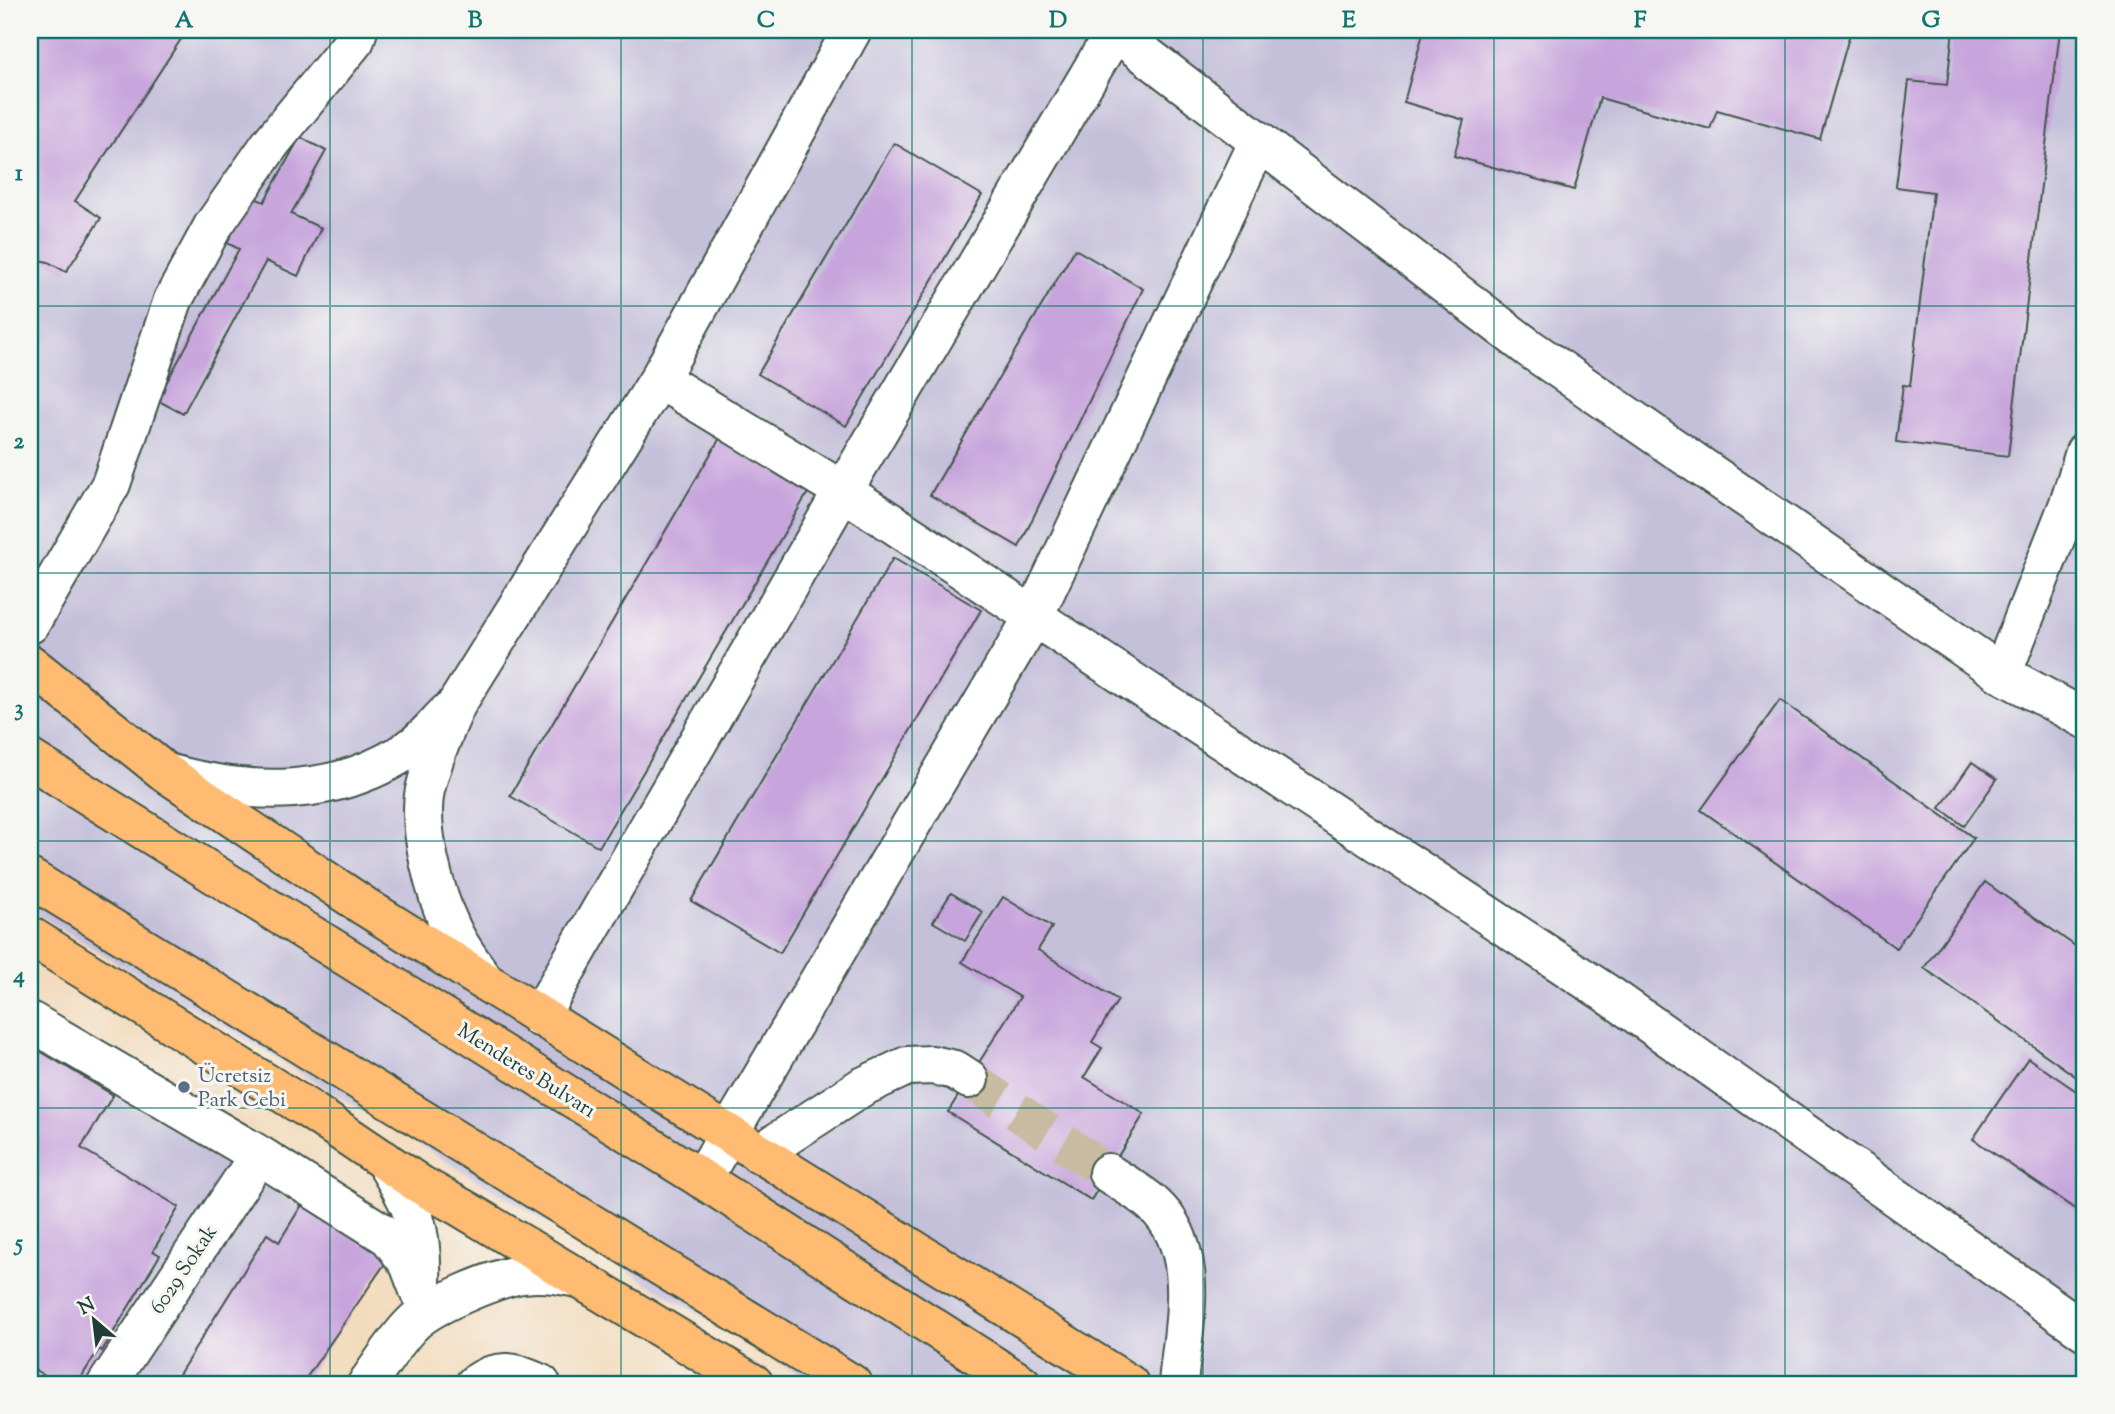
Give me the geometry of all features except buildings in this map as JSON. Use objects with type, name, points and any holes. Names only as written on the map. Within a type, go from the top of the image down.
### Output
[{"type":"main road","points":[[30,664],[166,773],[364,906],[1129,1384]]},
{"type":"main road","name":"Menderes Bulvarı","points":[[30,759],[702,1179],[1022,1384]]},
{"type":"main road","points":[[30,878],[852,1384]]},
{"type":"main road","points":[[30,936],[308,1109],[419,1184],[754,1384]]},
{"type":"main road","points":[[539,1017],[702,1179]]},
{"type":"street","points":[[30,624],[111,485],[173,300],[213,226],[271,143],[355,40],[358,30]]},
{"type":"street","points":[[484,980],[452,932],[438,894],[425,839],[424,793],[438,748],[456,705],[659,379],[852,30]]},
{"type":"street","points":[[539,1017],[843,491],[1114,30],[1529,348],[2002,674],[2085,719]]},
{"type":"street","points":[[702,1179],[1033,618],[1259,141]]},
{"type":"street","points":[[659,379],[843,491],[1609,995],[2085,1331]]},
{"type":"street","points":[[2002,674],[2070,500],[2085,453]]},
{"type":"street","points":[[166,773],[212,785],[253,788],[290,788],[349,779],[376,768],[414,746],[456,705]]},
{"type":"street","points":[[30,1021],[259,1155],[389,1237],[409,1264],[416,1308]]},
{"type":"street","points":[[759,1154],[862,1087],[907,1066],[932,1065],[955,1070],[969,1079]]},
{"type":"street","name":"6029 Sokak","points":[[107,1384],[259,1155]]},
{"type":"street","points":[[366,1384],[416,1308],[420,1233],[409,1201],[384,1160]]},
{"type":"street","points":[[1108,1173],[1153,1203],[1168,1221],[1178,1245],[1187,1278],[1178,1384]]},
{"type":"street","points":[[416,1308],[435,1309],[496,1281],[522,1274],[539,1273],[578,1278]]},
{"type":"street","points":[[475,1384],[486,1377],[513,1372],[541,1384]]},
{"type":"shaded area","points":[[30,30],[2085,30],[2085,1384],[815,1384],[30,910]]},
{"type":"shaded area","points":[[30,1040],[377,1254],[294,1384],[30,1384]]},
{"type":"tunnel","points":[[969,1079],[1108,1173]]},
{"type":"place","name":"Ücretsiz Park Cebi","points":[[184,1087]]}]
